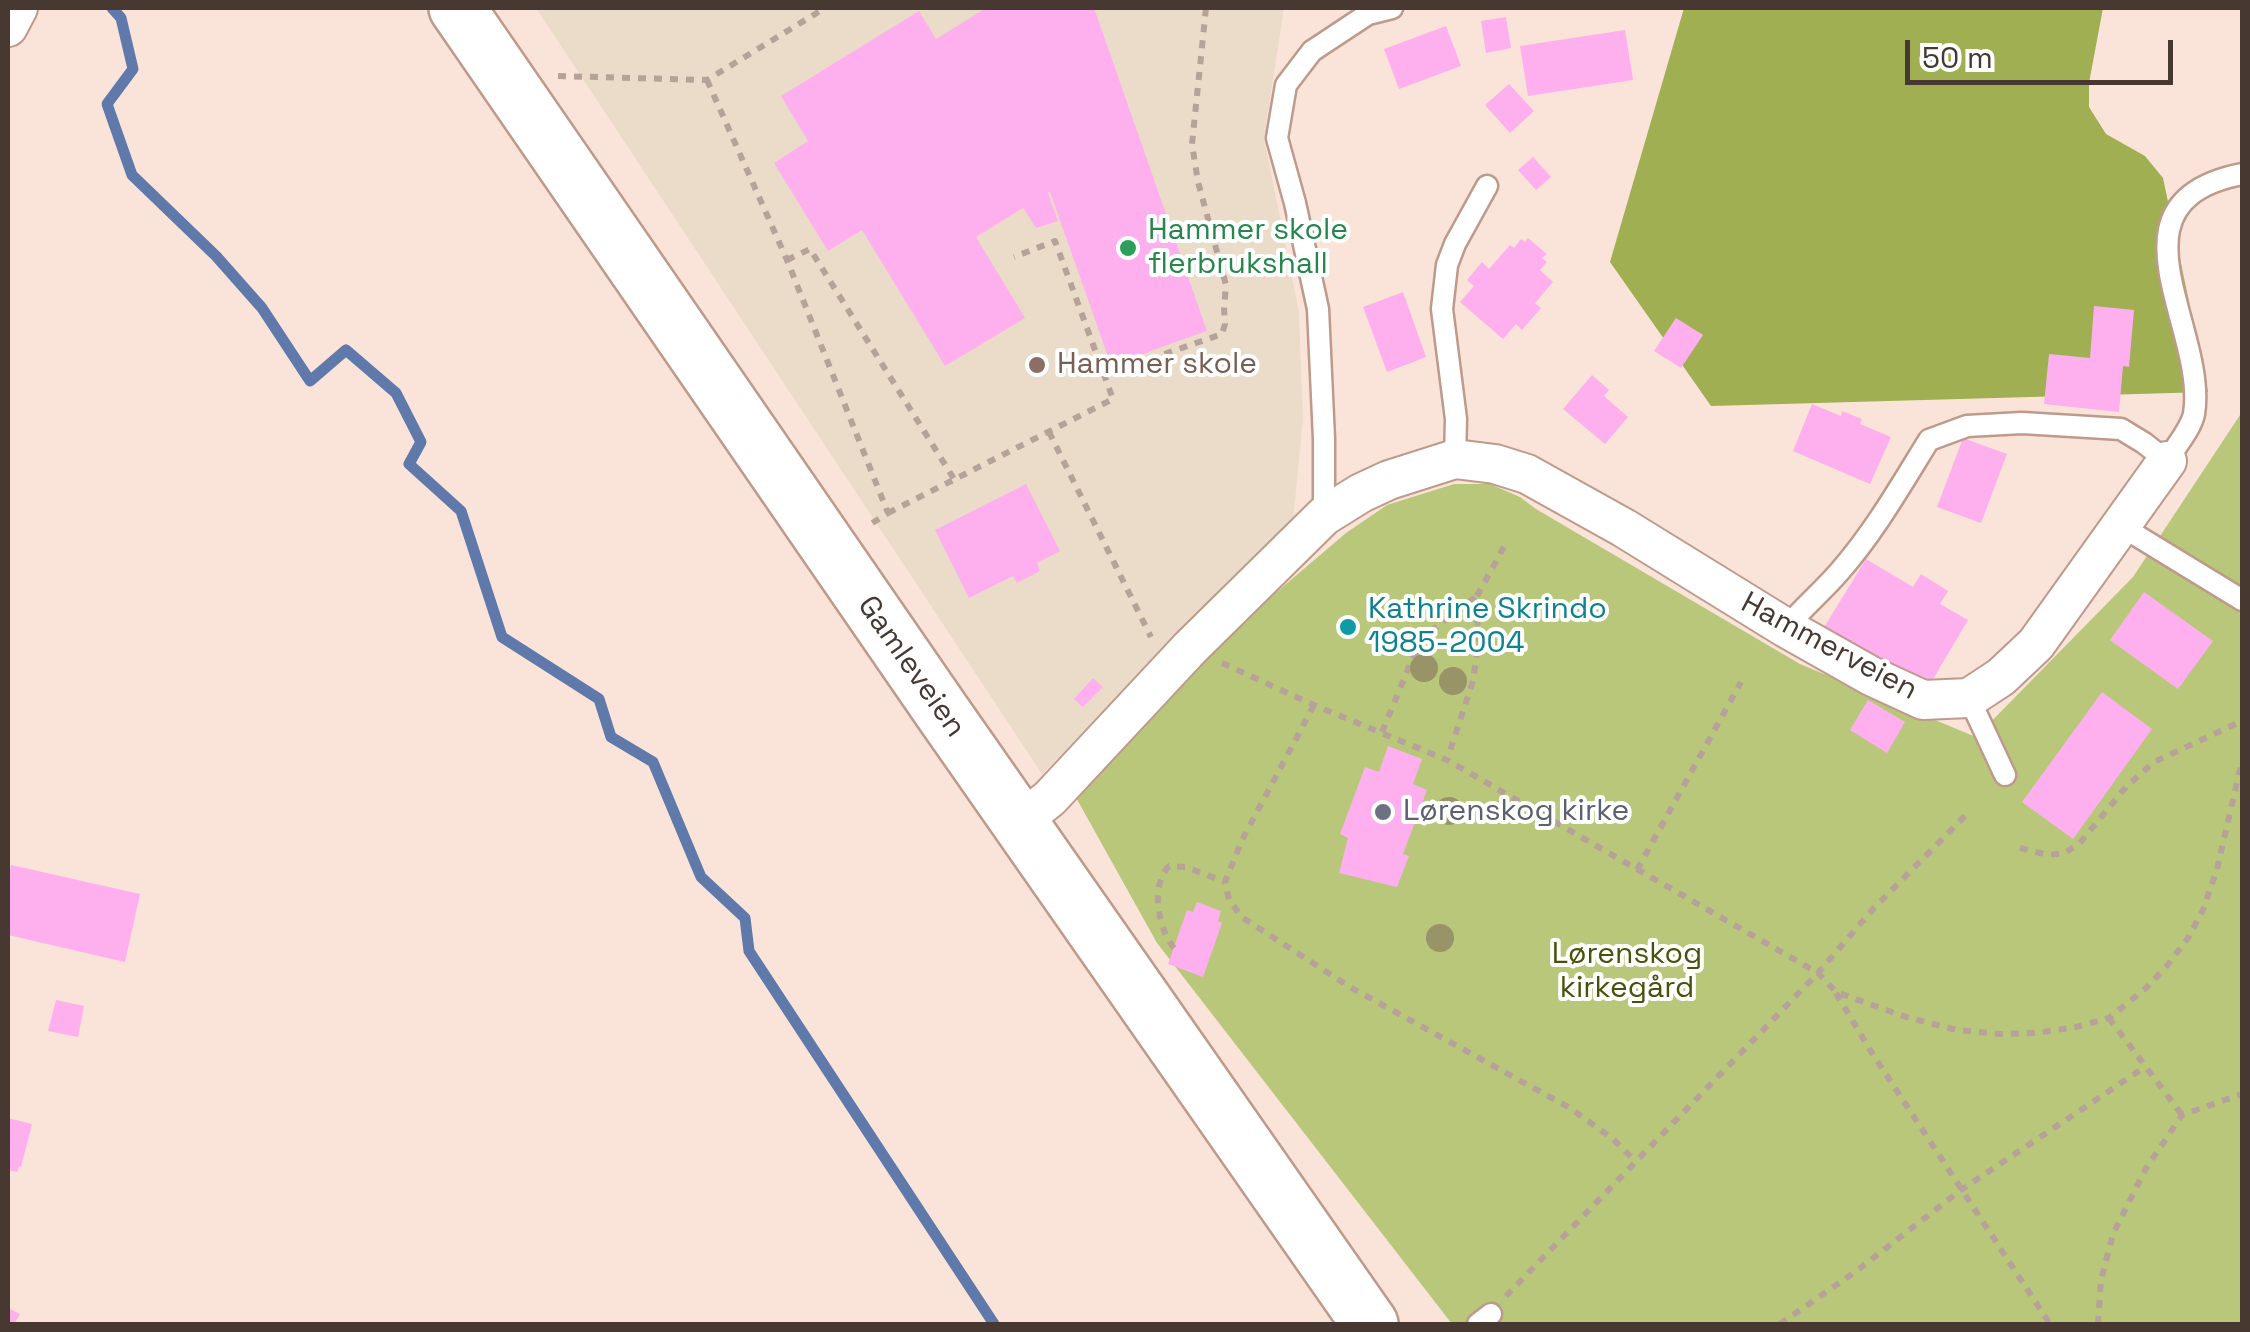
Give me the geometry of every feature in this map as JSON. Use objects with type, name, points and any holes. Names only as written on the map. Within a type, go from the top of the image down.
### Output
[{"type":"main road","name":"Gamleveien","points":[[457,8],[1370,1324]]},
{"type":"street","points":[[8,27],[18,8]]},
{"type":"street","name":"Hammerveien","points":[[1019,822],[1050,798],[1179,660],[1324,516],[1389,480],[1455,459],[1495,464],[1527,474],[1624,528],[1786,628],[1923,700],[1970,698]]},
{"type":"street","points":[[1970,698],[2002,676],[2036,644],[2167,460]]},
{"type":"lane","points":[[1324,516],[1318,309],[1277,138],[1286,85],[1312,51],[1368,14],[1392,8]]},
{"type":"lane","points":[[1786,628],[1866,540],[1928,440],[1968,426],[2022,424],[2121,429],[2167,460],[2194,417],[2194,374],[2167,256],[2169,226],[2177,209],[2197,189],[2242,174]]},
{"type":"lane","points":[[1455,459],[1456,419],[1442,309],[1447,265],[1487,186]]},
{"type":"lane","points":[[2120,526],[2242,600]]},
{"type":"lane","points":[[1970,698],[2006,775]]},
{"type":"path","points":[[558,76],[706,80],[825,8]]},
{"type":"path","points":[[1104,375],[1222,334],[1225,324],[1226,285],[1198,182],[1192,144],[1206,8]]},
{"type":"path","points":[[706,80],[788,260],[888,513]]},
{"type":"path","points":[[865,528],[1113,399],[1055,241],[1014,257]]},
{"type":"path","points":[[788,260],[810,250],[954,479]]},
{"type":"path","points":[[1049,432],[1179,660],[1314,705],[1447,760],[1818,973],[1836,992],[1960,1190],[2050,1324]]},
{"type":"path","points":[[1382,732],[1412,657],[1435,628],[1477,596],[1505,546]]},
{"type":"path","points":[[1447,760],[1473,682],[1478,645],[1477,596]]},
{"type":"path","points":[[1637,870],[1741,682]]},
{"type":"path","points":[[1314,705],[1242,840],[1225,882],[1230,900],[1243,918],[1350,988],[1570,1108],[1613,1139],[1636,1162]]},
{"type":"path","points":[[2020,848],[2048,855],[2079,844],[2126,787],[2154,762],[2242,720]]},
{"type":"path","points":[[1836,992],[1906,1018],[1957,1030],[2036,1033],[2109,1018],[2166,967],[2203,910],[2217,869],[2242,761]]},
{"type":"path","points":[[1485,1319],[1968,813]]},
{"type":"path","points":[[1174,948],[1164,932],[1160,913],[1163,872],[1170,866],[1186,866],[1225,882]]},
{"type":"path","points":[[2109,1018],[2182,1116]]},
{"type":"path","points":[[1780,1324],[1855,1272],[1960,1190],[2145,1067]]},
{"type":"path","points":[[2098,1324],[2101,1280],[2113,1234],[2145,1170],[2182,1116],[2242,1094]]},
{"type":"shaded area","name":"Hammer skole","points":[[536,8],[1284,8],[1264,138],[1299,312],[1303,419],[1293,521],[1042,774]]},
{"type":"green space","points":[[1684,8],[2103,8],[2089,83],[2089,107],[2106,134],[2145,156],[2163,178],[2208,392],[1711,406],[1610,262]]},
{"type":"green space","name":"Lørenskog kirkegård","points":[[2242,412],[2242,1324],[1452,1324],[1157,943],[1074,794],[1252,613],[1346,533],[1387,505],[1454,484],[1490,484],[1520,497],[1800,664],[1976,737],[2133,577]]},
{"type":"building","points":[[986,8],[1094,8],[1207,331],[1111,365],[1050,192],[1058,221],[1036,228],[1023,208],[976,237],[1025,318],[945,366],[862,230],[828,251],[774,163],[808,141],[781,96],[919,11],[936,39]]},
{"type":"building","points":[[1506,17],[1511,48],[1486,53],[1481,21]]},
{"type":"building","points":[[1446,26],[1461,66],[1399,89],[1384,49]]},
{"type":"building","points":[[1625,30],[1633,80],[1528,96],[1520,46]]},
{"type":"building","points":[[1509,84],[1534,111],[1510,133],[1485,105]]},
{"type":"building","points":[[1533,157],[1551,177],[1536,190],[1518,170]]},
{"type":"building","points":[[1528,238],[1547,254],[1542,258],[1547,262],[1540,270],[1553,282],[1535,303],[1541,308],[1522,330],[1516,324],[1503,339],[1460,302],[1474,286],[1467,280],[1482,262],[1489,269],[1510,245],[1514,248],[1521,239],[1525,242]]},
{"type":"building","points":[[1403,292],[1426,357],[1387,372],[1363,307]]},
{"type":"building","points":[[2094,306],[2134,310],[2129,367],[2123,366],[2119,412],[2044,404],[2049,354],[2090,358]]},
{"type":"building","points":[[1676,318],[1703,335],[1681,368],[1654,351]]},
{"type":"building","points":[[1592,375],[1609,390],[1604,396],[1628,417],[1605,444],[1563,409]]},
{"type":"building","points":[[1812,404],[1841,416],[1842,411],[1862,419],[1860,424],[1891,437],[1870,484],[1793,451]]},
{"type":"building","points":[[1963,438],[2007,454],[1981,523],[1937,507]]},
{"type":"building","points":[[1026,484],[1060,551],[1037,563],[1040,571],[1017,583],[1013,576],[969,598],[935,530]]},
{"type":"building","points":[[1866,559],[1913,587],[1921,574],[1948,591],[1940,604],[1968,620],[1926,691],[1823,629]]},
{"type":"building","points":[[2144,592],[2213,641],[2178,689],[2110,640]]},
{"type":"building","points":[[1093,678],[1103,687],[1083,707],[1074,699]]},
{"type":"building","points":[[2102,692],[2152,729],[2073,839],[2022,802]]},
{"type":"building","points":[[1868,700],[1905,722],[1887,753],[1850,730]]},
{"type":"building","name":"Lørenskog kirke","points":[[1388,746],[1422,759],[1413,784],[1427,790],[1403,854],[1409,856],[1397,887],[1339,873],[1348,838],[1340,834],[1365,767],[1379,772]]},
{"type":"building","points":[[11,865],[140,894],[125,962],[8,935]]},
{"type":"building","points":[[1197,902],[1221,911],[1218,921],[1222,923],[1203,977],[1168,964],[1187,910],[1193,912]]},
{"type":"building","points":[[56,1000],[84,1006],[78,1037],[48,1031]]},
{"type":"building","points":[[8,1118],[32,1124],[17,1172],[8,1170]]},
{"type":"building","points":[[8,1308],[20,1314],[14,1324],[8,1324]]},
{"type":"waterway","points":[[112,8],[121,18],[133,69],[107,104],[132,175],[216,256],[262,308],[310,381],[346,350],[396,393],[421,442],[409,464],[461,511],[502,637],[599,699],[611,737],[653,762],[701,877],[745,918],[749,951],[994,1324]]},
{"type":"place","name":"Hammer skole flerbrukshall","points":[[1128,248]]},
{"type":"place","name":"Hammer skole","points":[[1037,365]]},
{"type":"place","name":"Kathrine Skrindo 1985-2004","points":[[1348,627]]},
{"type":"place","name":"Lørenskog kirke","points":[[1383,812]]}]
